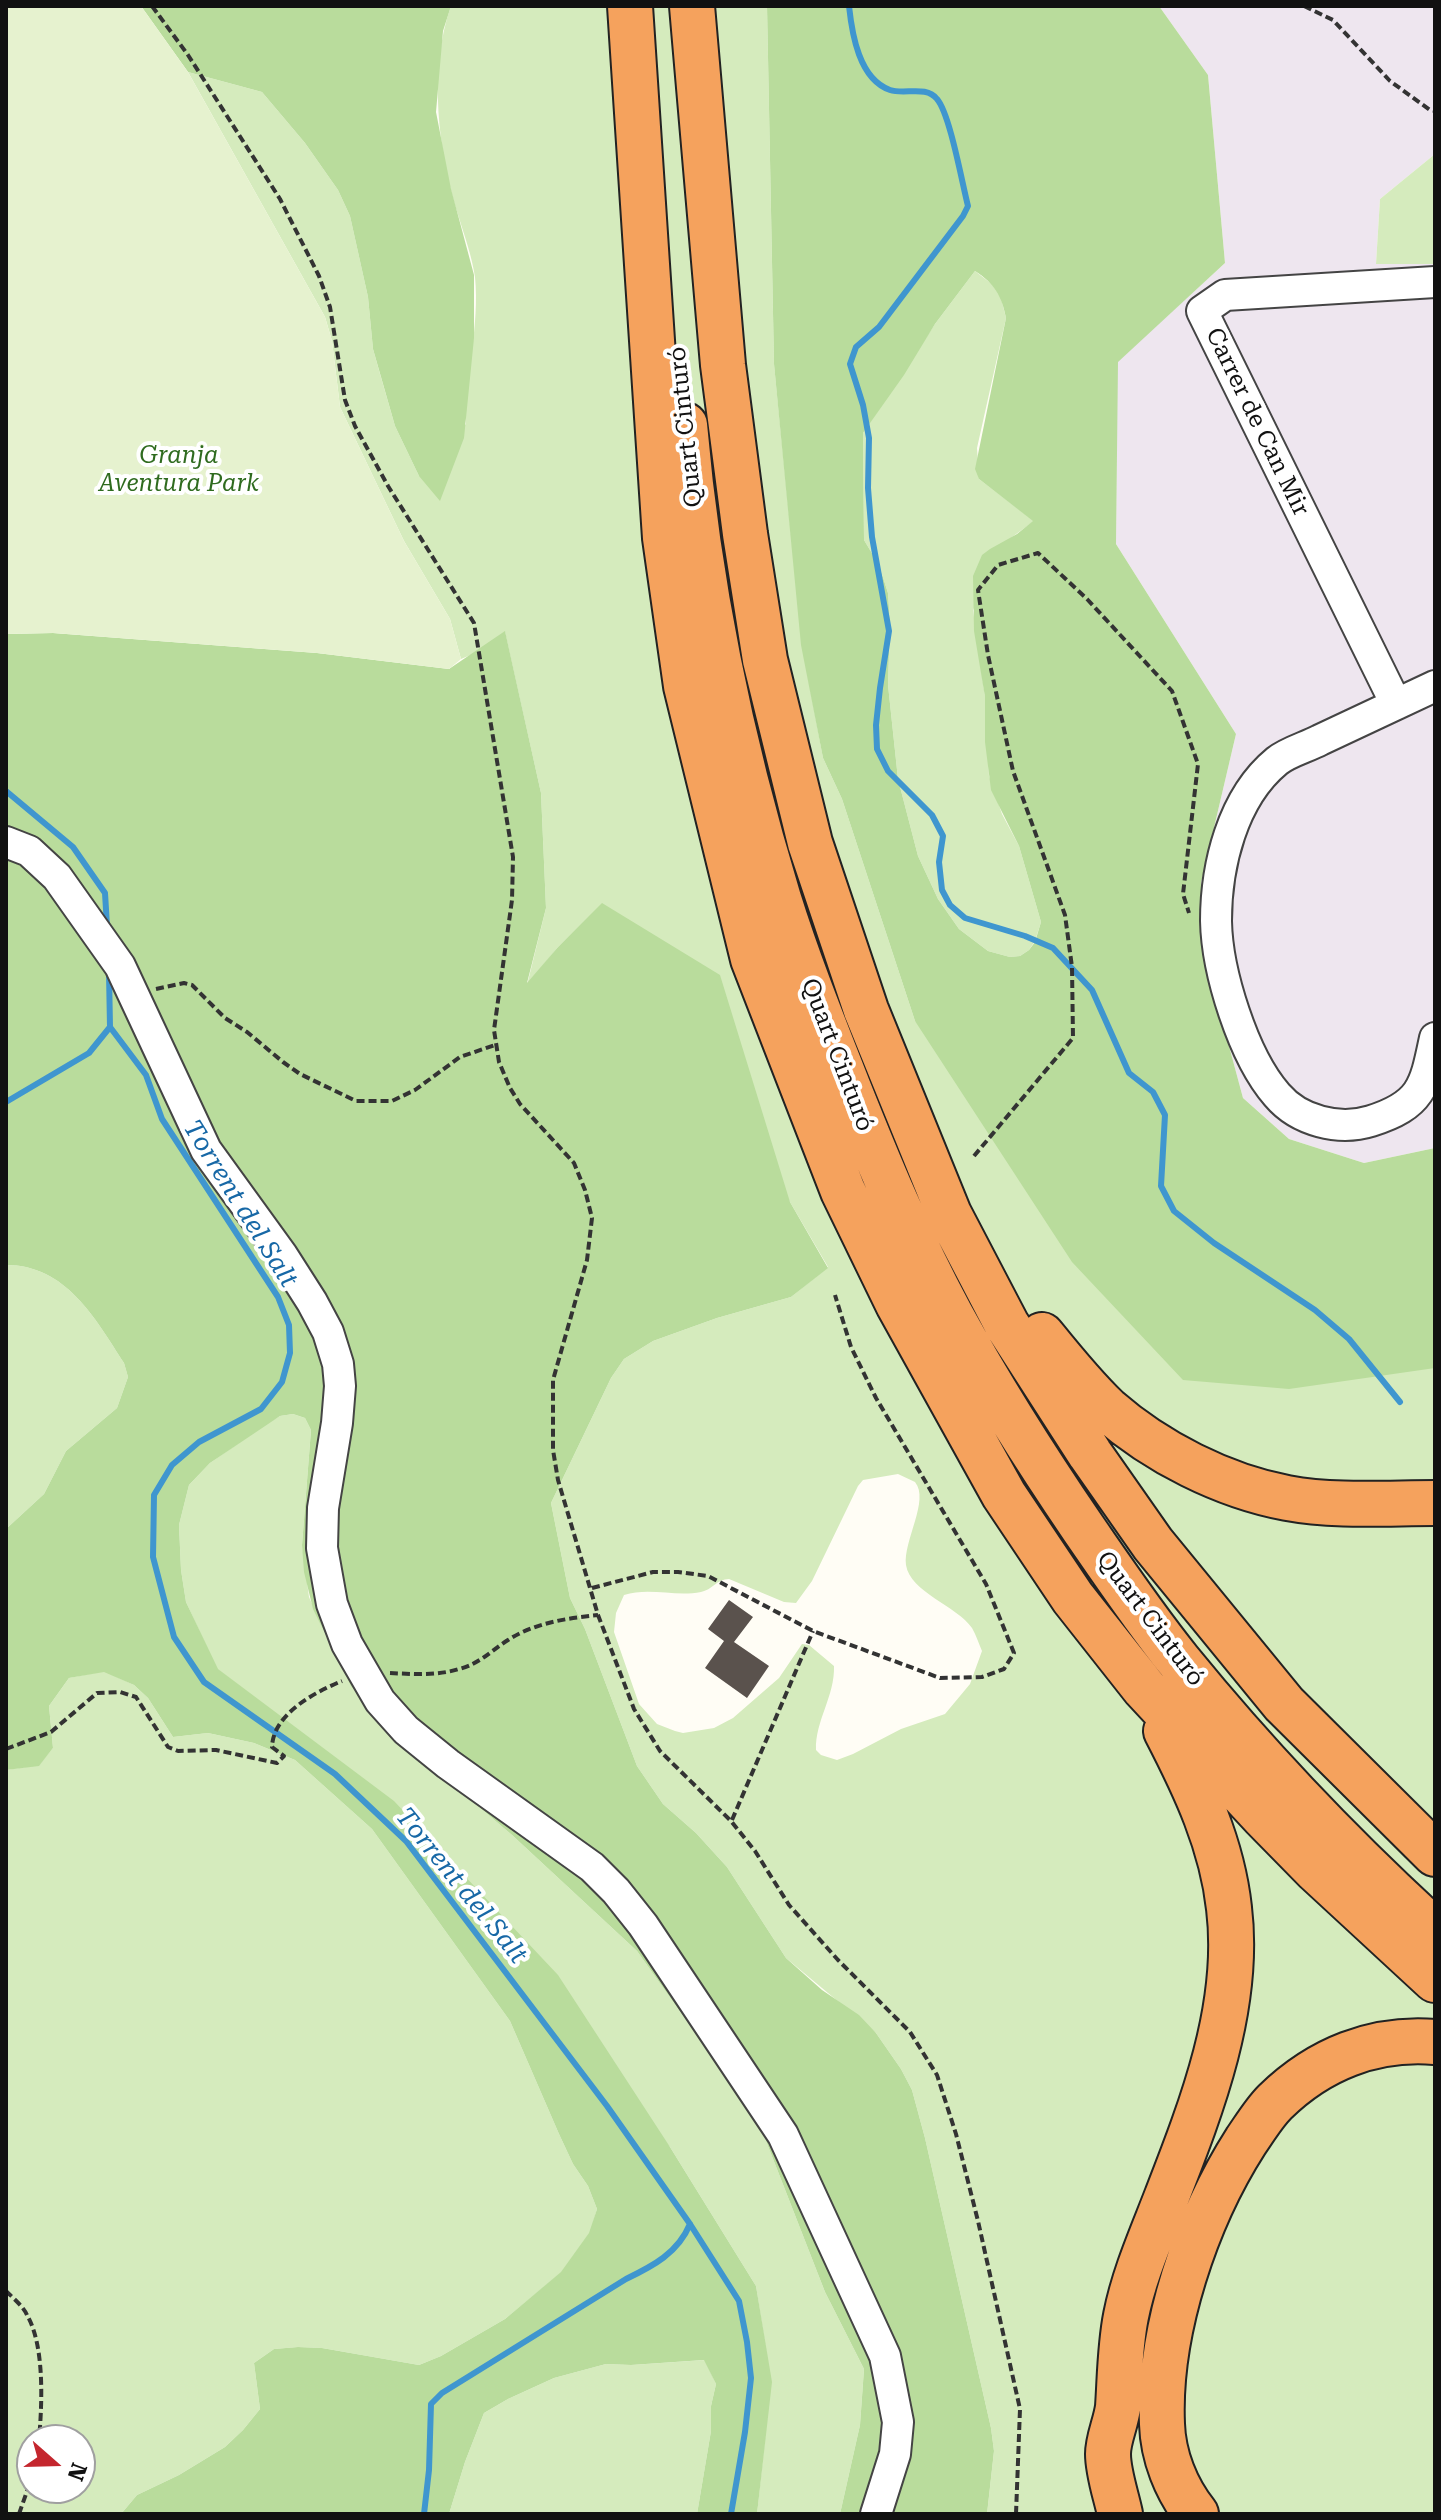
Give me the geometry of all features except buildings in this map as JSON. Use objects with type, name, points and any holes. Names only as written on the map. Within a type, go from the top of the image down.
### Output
[{"type":"highway","points":[[630,6],[665,538],[686,686],[753,959],[843,1191],[898,1304],[1004,1495],[1073,1598],[1144,1688],[1316,1870],[1435,1980]]},
{"type":"highway","name":"Quart Cinturó","points":[[648,6],[687,450],[703,573],[726,702],[780,902],[815,1003],[892,1195],[974,1355],[1046,1474],[1126,1590],[1177,1659],[1277,1775],[1315,1816],[1435,1931]]},
{"type":"highway","name":"Quart Cinturó","points":[[692,6],[723,365],[765,660],[810,843],[866,1010],[949,1214],[1007,1325],[1090,1454],[1153,1544],[1284,1704],[1435,1854]]},
{"type":"highway","points":[[918,1134],[955,1187],[1028,1317],[1075,1377],[1107,1409],[1139,1434],[1189,1464],[1235,1483],[1287,1498],[1332,1503],[1435,1503]]},
{"type":"highway","points":[[1120,2514],[1108,2454],[1118,2410],[1126,2315],[1148,2244],[1187,2146],[1211,2072],[1223,2021],[1230,1961],[1230,1908],[1211,1828],[1193,1783],[1144,1688]]},
{"type":"highway","points":[[1196,2514],[1177,2486],[1169,2463],[1162,2426],[1163,2379],[1173,2320],[1186,2271],[1223,2177],[1272,2104],[1320,2067],[1350,2052],[1383,2044],[1413,2040],[1435,2042]]},
{"type":"highway","points":[[1118,2410],[1127,2474],[1140,2514]]},
{"type":"street","name":"Carrer de Can Mir","points":[[1396,704],[1202,311],[1225,295],[1435,282]]},
{"type":"street","points":[[1435,686],[1277,761],[1248,794],[1227,841],[1218,882],[1216,921],[1220,969],[1249,1048],[1278,1097],[1300,1114],[1324,1123],[1358,1126],[1405,1108],[1422,1090],[1435,1038]]},
{"type":"street","points":[[6,842],[29,851],[57,877],[120,966],[206,1150],[282,1255],[328,1332],[338,1364],[340,1386],[323,1508],[322,1548],[332,1604],[347,1644],[380,1701],[406,1730],[448,1764],[592,1867],[616,1891],[643,1925],[783,2135],[885,2356],[898,2422],[895,2454],[876,2514]]},
{"type":"path","points":[[152,6],[188,55],[280,199],[319,276],[330,307],[345,400],[355,426],[388,486],[474,623],[513,857],[512,900],[494,1030],[495,1045],[499,1062],[515,1096],[574,1163],[592,1218],[587,1260],[553,1380],[553,1450],[558,1480],[598,1615],[645,1730],[660,1751],[731,1821],[755,1851],[789,1905],[838,1960],[910,2032],[937,2075],[956,2134],[1020,2409],[1016,2514]]},
{"type":"path","points":[[1304,6],[1333,20],[1390,81],[1435,111]]},
{"type":"path","points":[[974,1156],[1073,1038],[1072,967],[1065,915],[1013,771],[988,655],[978,590],[998,565],[1038,553],[1087,599],[1172,691],[1198,764],[1183,894],[1190,917]]},
{"type":"path","points":[[134,995],[184,983],[192,985],[225,1018],[283,1062],[300,1074],[356,1101],[392,1101],[415,1090],[460,1057],[495,1045]]},
{"type":"path","points":[[592,1588],[653,1572],[708,1576],[813,1631],[940,1678],[982,1677],[1004,1669],[1014,1653],[986,1584],[876,1398],[851,1347],[835,1295]]},
{"type":"path","points":[[6,1749],[51,1732],[97,1693],[120,1692],[136,1697],[168,1747],[178,1751],[216,1750],[277,1763],[284,1756],[272,1747],[273,1735],[283,1716],[325,1688],[364,1674],[459,1669],[486,1658],[509,1639],[537,1627],[568,1618],[598,1615]]},
{"type":"path","points":[[731,1821],[813,1631]]},
{"type":"path","points":[[6,2291],[27,2313],[35,2334],[41,2424]]},
{"type":"shaded area","points":[[1159,6],[1435,6],[1435,154],[1380,199],[1376,264],[1435,264],[1435,1148],[1364,1163],[1289,1139],[1243,1098],[1215,994],[1201,883],[1236,734],[1116,544],[1117,362],[1225,263],[1208,75]]},
{"type":"green space","name":"Granja Aventura Park","points":[[6,6],[141,6],[188,72],[325,317],[332,341],[340,407],[404,541],[450,619],[461,659],[449,669],[317,653],[53,633],[6,634]]},
{"type":"green space","points":[[141,6],[451,6],[443,31],[436,112],[451,189],[474,275],[474,338],[464,438],[440,501],[419,476],[395,426],[373,349],[368,297],[350,216],[338,190],[305,143],[262,92],[188,72]]},
{"type":"green space","points":[[451,6],[767,6],[774,364],[802,645],[823,758],[842,799],[915,1021],[1435,1368],[1435,2514],[987,2514],[994,2451],[991,2428],[912,2090],[876,2033],[786,1958],[727,1867],[696,1833],[663,1804],[637,1766],[585,1629],[570,1598],[551,1503],[611,1378],[624,1359],[653,1341],[717,1318],[791,1297],[828,1267],[602,904],[558,947],[527,985],[546,908],[541,793],[505,632],[461,659],[450,619],[404,541],[340,407],[332,341],[325,317],[188,72],[262,92],[305,143],[338,190],[350,216],[368,297],[373,349],[380,374],[395,426],[419,476],[466,424],[476,314],[474,270],[452,193],[441,139],[438,84],[444,31]],"holes":[[[898,1474],[915,1482],[920,1499],[906,1555],[909,1575],[925,1591],[965,1620],[982,1651],[970,1684],[945,1714],[901,1729],[837,1760],[821,1755],[816,1750],[817,1739],[834,1666],[809,1645],[802,1644],[779,1678],[733,1718],[714,1728],[683,1733],[675,1731],[657,1724],[639,1704],[614,1632],[616,1613],[624,1595],[701,1592],[729,1579],[784,1602],[796,1603],[812,1581],[863,1480]]]},
{"type":"green space","points":[[767,6],[1159,6],[1208,75],[1225,263],[1118,362],[1116,544],[1236,734],[1201,883],[1215,994],[1243,1098],[1289,1139],[1364,1163],[1435,1148],[1435,1368],[1289,1389],[1183,1380],[1072,1262],[915,1021],[842,799],[823,758],[801,645],[774,364]],"holes":[[[975,271],[996,291],[1006,318],[975,469],[979,479],[1033,521],[982,555],[973,576],[974,631],[985,697],[985,742],[991,790],[1019,846],[1041,922],[1029,950],[1020,956],[1010,957],[988,951],[959,929],[938,899],[918,856],[898,779],[888,685],[888,593],[879,565],[864,540],[863,433],[935,324]]]},
{"type":"green space","points":[[1435,154],[1435,264],[1376,264],[1380,199]]},
{"type":"green space","points":[[975,271],[1000,294],[1006,318],[977,448],[979,479],[1034,521],[1008,540],[973,610],[985,697],[989,776],[1002,814],[1019,846],[1041,922],[1029,950],[1020,956],[1010,957],[988,951],[959,929],[938,899],[918,856],[898,779],[888,685],[888,593],[879,565],[864,540],[863,433],[935,324]]},
{"type":"green space","points":[[505,631],[541,793],[546,908],[527,983],[602,903],[720,975],[790,1202],[828,1268],[791,1297],[717,1318],[653,1341],[624,1359],[611,1378],[551,1503],[570,1598],[585,1629],[637,1766],[663,1804],[696,1833],[727,1867],[786,1958],[822,1990],[859,2015],[876,2033],[912,2090],[991,2428],[994,2451],[987,2514],[840,2514],[860,2425],[864,2369],[825,2292],[759,2123],[637,1951],[512,1835],[425,1761],[351,1686],[313,1609],[304,1572],[302,1545],[311,1430],[305,1418],[293,1414],[280,1416],[210,1463],[189,1485],[179,1525],[186,1602],[218,1669],[394,1801],[558,1975],[670,2147],[756,2286],[772,2382],[757,2514],[697,2514],[716,2384],[704,2360],[606,2364],[554,2378],[484,2413],[449,2514],[121,2514],[137,2495],[179,2475],[225,2447],[243,2430],[260,2409],[254,2363],[274,2349],[322,2348],[419,2365],[441,2356],[505,2319],[561,2272],[589,2233],[597,2209],[559,2134],[510,2021],[372,1829],[295,1760],[254,1743],[208,1733],[173,1737],[148,1698],[134,1685],[104,1672],[69,1678],[49,1706],[53,1748],[39,1766],[6,1770],[6,1529],[44,1494],[66,1451],[117,1408],[128,1377],[124,1363],[77,1297],[46,1274],[27,1267],[6,1265],[6,634],[53,633],[317,653],[449,669]]},
{"type":"green space","points":[[6,1265],[27,1267],[46,1274],[77,1297],[124,1363],[128,1377],[117,1408],[66,1451],[44,1494],[6,1529]]},
{"type":"green space","points":[[293,1414],[305,1418],[311,1430],[302,1545],[309,1597],[330,1645],[425,1761],[512,1835],[637,1951],[759,2123],[825,2292],[864,2369],[860,2425],[840,2514],[757,2514],[771,2382],[756,2286],[670,2147],[306,1737],[217,1669],[186,1602],[181,1570],[179,1525],[189,1485],[210,1463],[263,1426],[280,1416]]},
{"type":"green space","points":[[104,1671],[134,1685],[148,1698],[173,1737],[208,1733],[254,1743],[295,1760],[372,1829],[510,2021],[559,2134],[597,2209],[590,2233],[562,2272],[505,2319],[441,2356],[419,2365],[322,2348],[274,2349],[254,2363],[260,2409],[243,2430],[225,2447],[179,2475],[137,2495],[121,2514],[6,2514],[6,1770],[39,1765],[53,1748],[49,1706],[69,1678]]},
{"type":"green space","points":[[705,2360],[716,2384],[697,2514],[449,2514],[484,2413],[554,2378],[606,2364]]},
{"type":"waterway","points":[[849,6],[855,42],[871,76],[890,90],[927,92],[942,107],[968,206],[879,327],[856,347],[850,364],[869,438],[868,488],[872,537],[889,631],[876,725],[877,749],[888,771],[932,815],[943,836],[939,862],[942,890],[950,905],[965,918],[1053,948],[1092,990],[1129,1073],[1153,1092],[1165,1115],[1161,1186],[1174,1211],[1214,1243],[1315,1310],[1349,1339],[1400,1402]]},
{"type":"waterway","name":"Torrent del Salt","points":[[6,791],[73,847],[105,893],[107,926]]},
{"type":"waterway","name":"Torrent del Salt","points":[[109,973],[110,1027],[146,1075],[162,1119],[278,1297],[289,1325],[290,1353],[282,1382],[261,1409],[199,1442],[172,1465],[154,1495],[153,1557],[174,1637],[204,1682],[335,1774],[406,1841],[607,2106],[690,2224],[739,2301],[751,2378],[731,2514]]},
{"type":"waterway","points":[[6,1102],[89,1053],[110,1027]]},
{"type":"waterway","points":[[424,2514],[431,2404],[442,2393],[655,2264],[672,2251],[690,2224]]}]
